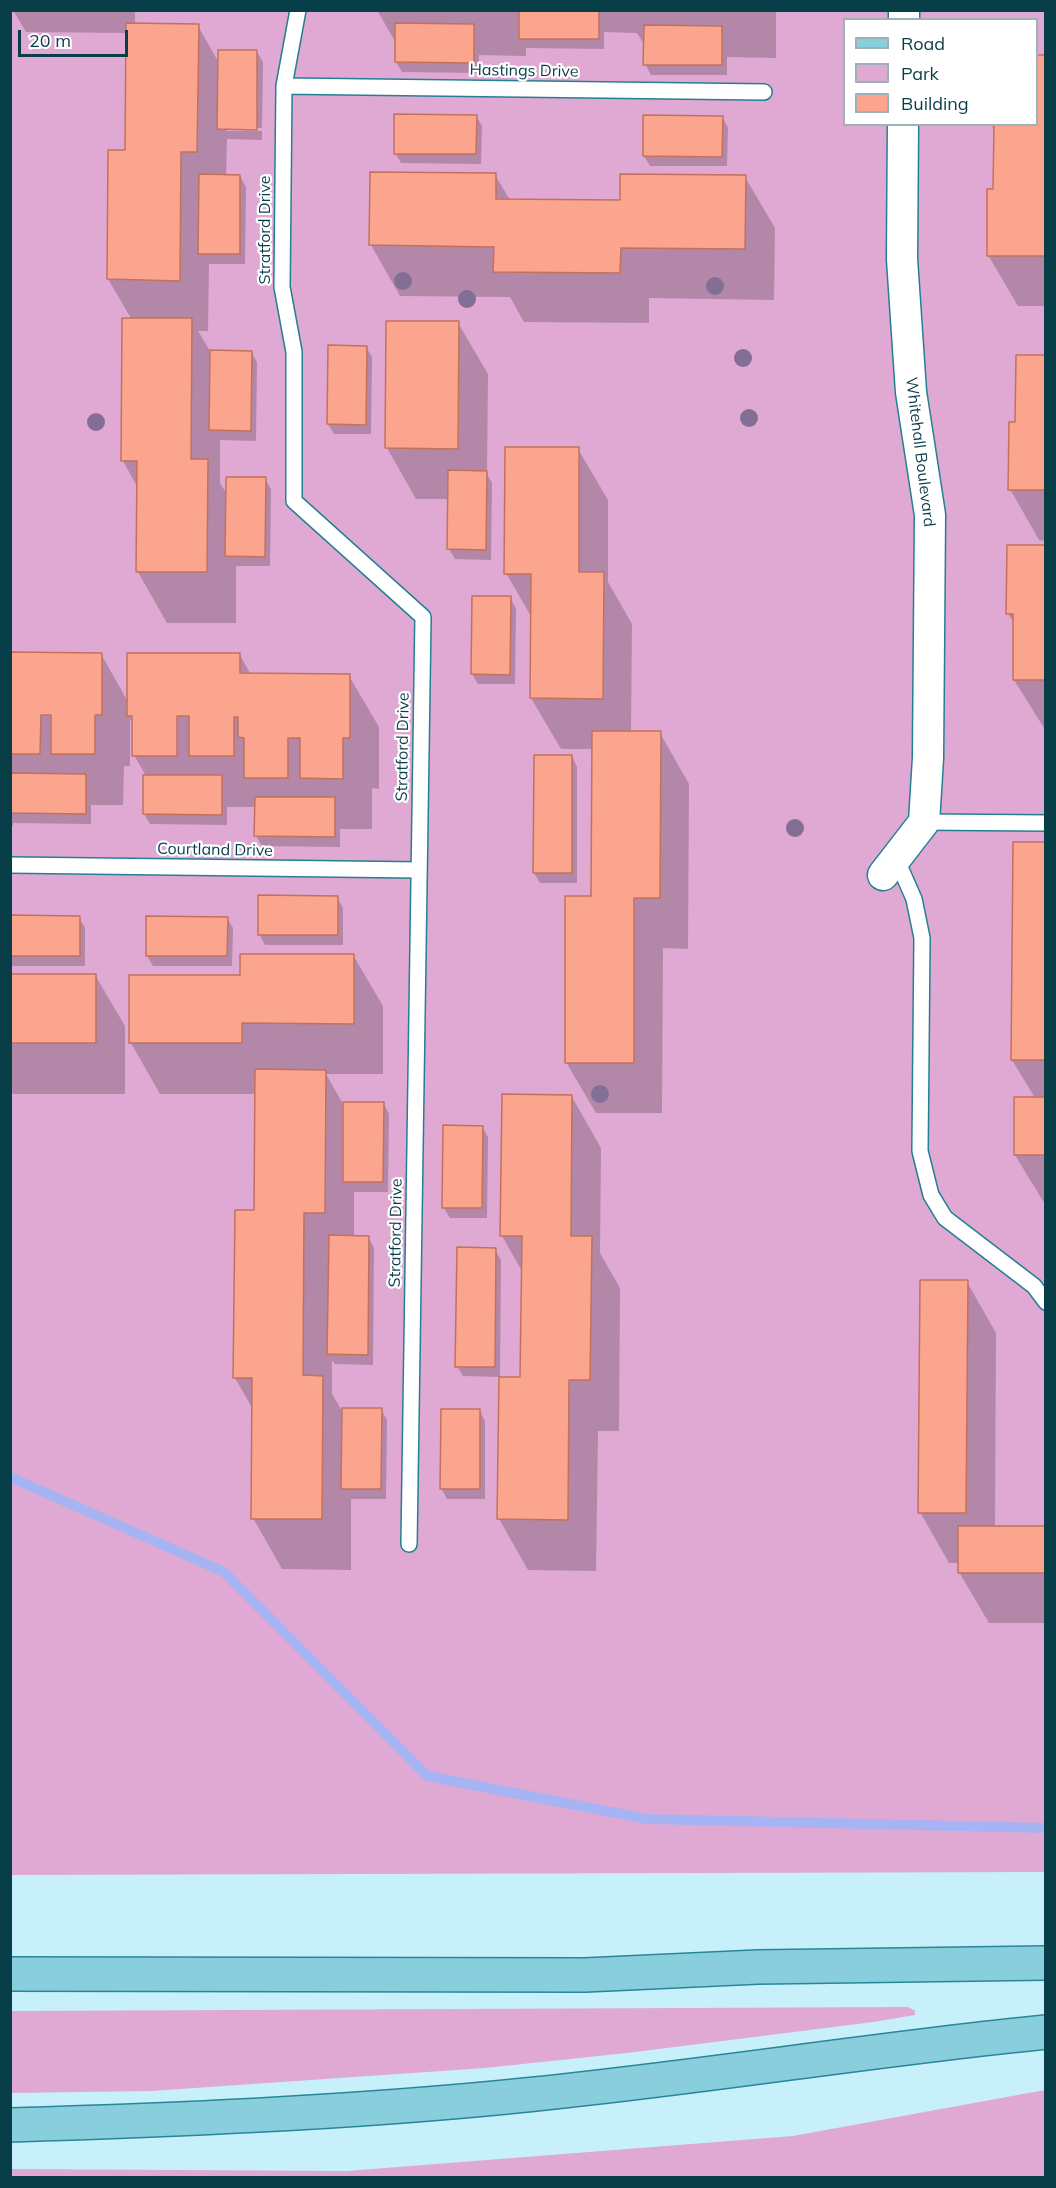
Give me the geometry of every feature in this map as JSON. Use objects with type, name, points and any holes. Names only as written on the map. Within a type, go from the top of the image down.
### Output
[{"type":"main road","points":[[10,1974],[585,1975],[758,1967],[1046,1963]]},
{"type":"main road","points":[[10,2125],[286,2114],[505,2097],[1046,2032]]},
{"type":"street","name":"Whitehall Boulevard","points":[[903,126],[902,259],[911,392],[930,515],[928,758],[924,822]]},
{"type":"street","points":[[890,866],[924,822]]},
{"type":"lane","name":"Stratford Drive","points":[[298,10],[284,86],[282,287],[294,352],[294,501],[423,617],[409,1544]]},
{"type":"lane","name":"Hastings Drive","points":[[284,86],[764,92]]},
{"type":"lane","points":[[924,822],[1046,823]]},
{"type":"lane","name":"Courtland Drive","points":[[10,865],[419,870]]},
{"type":"lane","points":[[890,866],[914,899],[922,938],[920,1151],[931,1195],[945,1218],[1034,1286],[1046,1302]]},
{"type":"green space","points":[[10,11],[1045,11],[1045,1872],[11,1875]]},
{"type":"green space","points":[[908,2007],[915,2011],[915,2015],[627,2053],[485,2068],[151,2091],[11,2093],[11,2011]]},
{"type":"green space","points":[[1045,2090],[1045,2177],[11,2177],[11,2169],[347,2171],[793,2136]]},
{"type":"building","points":[[519,10],[599,10],[599,39],[519,39]]},
{"type":"building","points":[[126,23],[199,24],[197,152],[181,152],[180,281],[107,279],[108,150],[125,150]]},
{"type":"building","points":[[395,23],[474,24],[474,63],[395,62]]},
{"type":"building","points":[[644,25],[722,26],[722,65],[643,65]]},
{"type":"building","points":[[218,50],[257,50],[257,130],[217,129]]},
{"type":"building","points":[[1038,55],[1046,55],[1046,256],[987,256],[987,189],[993,189],[994,126],[1038,126]]},
{"type":"building","points":[[394,114],[477,115],[476,154],[394,154]]},
{"type":"building","points":[[643,115],[723,116],[722,157],[643,156]]},
{"type":"building","points":[[370,172],[496,173],[496,199],[620,200],[620,174],[746,175],[745,249],[621,248],[620,273],[493,272],[494,247],[369,245]]},
{"type":"building","points":[[199,174],[240,175],[240,254],[198,254]]},
{"type":"building","points":[[122,318],[192,318],[191,459],[208,459],[207,572],[136,572],[137,461],[121,461]]},
{"type":"building","points":[[386,321],[459,321],[458,449],[385,448]]},
{"type":"building","points":[[328,345],[367,346],[366,425],[327,424]]},
{"type":"building","points":[[210,350],[252,351],[251,431],[209,430]]},
{"type":"building","points":[[1016,355],[1046,355],[1046,490],[1008,490],[1009,422],[1015,422]]},
{"type":"building","points":[[505,447],[579,447],[579,572],[604,572],[603,699],[530,698],[531,574],[504,574]]},
{"type":"building","points":[[448,470],[487,471],[486,550],[447,549]]},
{"type":"building","points":[[226,477],[266,477],[265,557],[225,556]]},
{"type":"building","points":[[1007,545],[1046,545],[1046,680],[1013,680],[1013,614],[1006,614]]},
{"type":"building","points":[[472,596],[511,596],[510,675],[471,674]]},
{"type":"building","points":[[10,652],[102,653],[102,715],[95,715],[95,754],[51,754],[51,715],[41,715],[40,754],[10,754]]},
{"type":"building","points":[[127,653],[240,653],[240,673],[350,674],[350,738],[343,738],[343,779],[300,778],[300,738],[288,738],[288,778],[244,778],[244,738],[238,737],[238,717],[234,717],[234,756],[189,756],[189,716],[177,716],[177,756],[132,756],[132,716],[127,716]]},
{"type":"building","points":[[592,731],[661,731],[660,898],[634,898],[634,1063],[565,1063],[565,896],[591,896]]},
{"type":"building","points":[[534,755],[572,755],[572,873],[533,873]]},
{"type":"building","points":[[10,773],[86,774],[86,814],[10,813]]},
{"type":"building","points":[[143,775],[222,775],[222,815],[143,814]]},
{"type":"building","points":[[255,797],[335,797],[335,837],[254,836]]},
{"type":"building","points":[[1013,842],[1046,842],[1046,1060],[1011,1060]]},
{"type":"building","points":[[258,895],[338,896],[338,935],[258,935]]},
{"type":"building","points":[[10,915],[80,916],[80,956],[10,956]]},
{"type":"building","points":[[146,916],[228,917],[227,956],[146,956]]},
{"type":"building","points":[[240,954],[354,954],[354,1024],[242,1023],[242,1043],[129,1043],[129,975],[240,975]]},
{"type":"building","points":[[10,974],[96,974],[96,1043],[10,1043]]},
{"type":"building","points":[[255,1069],[326,1070],[325,1213],[304,1213],[303,1375],[323,1376],[322,1519],[251,1519],[252,1378],[233,1378],[235,1210],[254,1210]]},
{"type":"building","points":[[502,1094],[572,1095],[571,1236],[592,1236],[590,1380],[569,1380],[568,1520],[497,1519],[499,1377],[520,1377],[522,1236],[500,1236]]},
{"type":"building","points":[[1014,1097],[1046,1097],[1046,1155],[1014,1155]]},
{"type":"building","points":[[343,1102],[384,1102],[383,1182],[343,1182]]},
{"type":"building","points":[[443,1125],[483,1126],[482,1208],[442,1208]]},
{"type":"building","points":[[329,1235],[369,1236],[368,1355],[327,1354]]},
{"type":"building","points":[[457,1247],[496,1248],[495,1367],[455,1367]]},
{"type":"building","points":[[920,1280],[968,1280],[966,1513],[918,1513]]},
{"type":"building","points":[[342,1408],[382,1408],[381,1489],[341,1489]]},
{"type":"building","points":[[441,1409],[480,1409],[480,1489],[440,1489]]},
{"type":"building","points":[[958,1526],[1046,1526],[1046,1573],[958,1573]]},
{"type":"waterway","points":[[10,1477],[224,1572],[427,1776],[647,1819],[1046,1828]]}]
